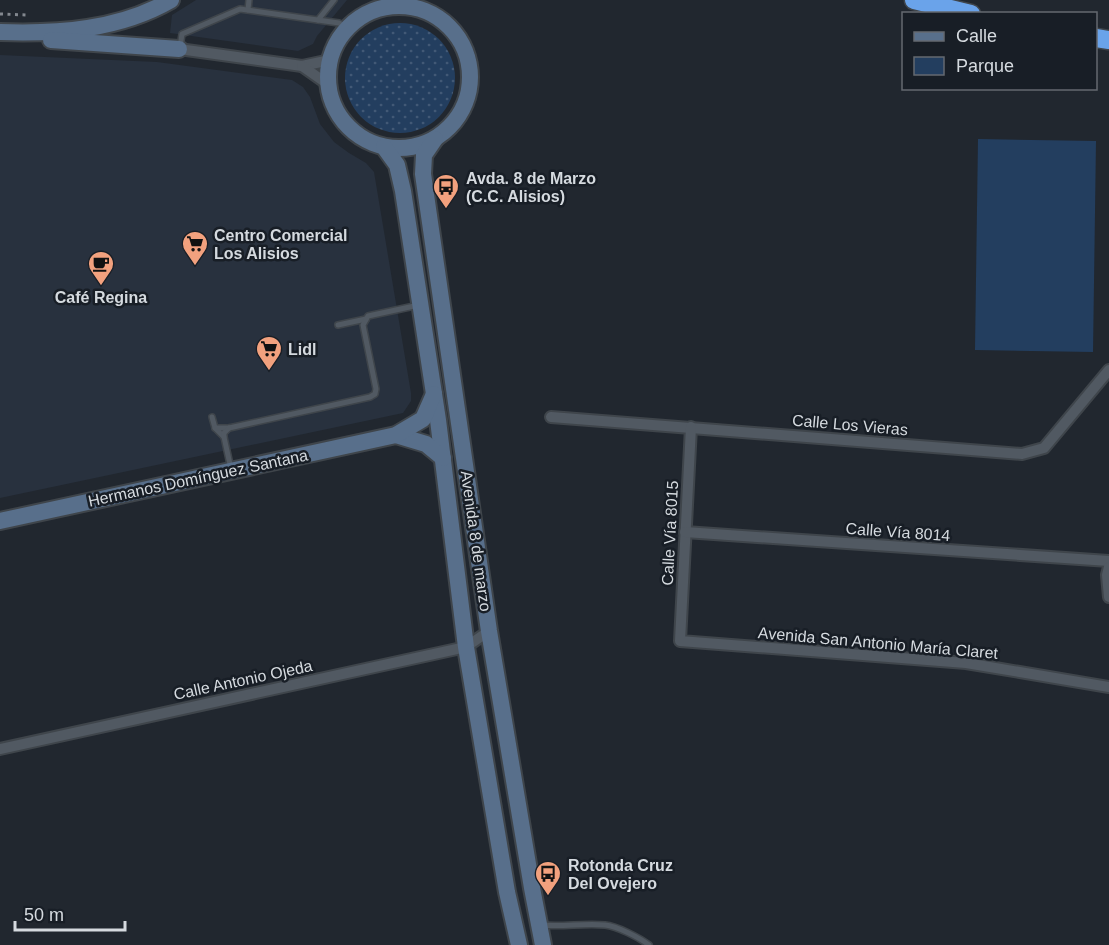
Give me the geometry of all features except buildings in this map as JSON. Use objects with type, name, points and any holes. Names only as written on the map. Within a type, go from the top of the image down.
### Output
[{"type":"highway","points":[[914,0],[963,12]]},
{"type":"street","points":[[6,32],[74,30],[102,26],[138,15],[171,0]]},
{"type":"street","points":[[411,4],[436,16],[455,32],[467,53],[471,78],[467,102],[454,123],[435,139],[419,146],[384,147],[363,138],[346,125],[334,106],[328,85],[330,60],[337,43],[365,8],[411,4]]},
{"type":"street","points":[[6,32],[44,40],[179,49],[302,66],[330,60]]},
{"type":"street","points":[[302,66],[328,85]]},
{"type":"street","name":"Avenida 8 de marzo","points":[[435,139],[424,156],[423,174],[489,631],[543,945]]},
{"type":"street","name":"Avenida 8 de marzo","points":[[384,147],[397,165],[403,191],[438,420],[466,647],[507,892],[519,945]]},
{"type":"street","name":"Calle Los Vieras","points":[[551,417],[1022,454],[1044,448],[1107,376]]},
{"type":"street","name":"Hermanos Domínguez Santana","points":[[0,520],[396,435],[423,419],[434,393]]},
{"type":"street","name":"Calle Vía 8015","points":[[680,641],[691,427]]},
{"type":"street","name":"Hermanos Domínguez Santana","points":[[396,435],[426,444],[443,458]]},
{"type":"street","name":"Calle Vía 8014","points":[[686,532],[1109,561]]},
{"type":"street","points":[[1108,573],[1109,597]]},
{"type":"street","name":"Calle Antonio Ojeda","points":[[0,749],[466,647],[489,631]]},
{"type":"street","name":"Avenida San Antonio María Claret","points":[[680,641],[966,663],[1109,687]]},
{"type":"lane","points":[[248,10],[249,0]]},
{"type":"lane","points":[[318,20],[334,0]]},
{"type":"lane","points":[[179,49],[182,34],[240,9],[339,23],[348,28]]},
{"type":"lane","points":[[215,428],[229,428],[375,394],[376,389],[363,325],[366,319],[368,316],[420,305]]},
{"type":"lane","points":[[338,325],[366,319]]},
{"type":"lane","points":[[212,417],[215,428],[224,437]]},
{"type":"lane","points":[[229,428],[224,433],[224,437],[231,470]]},
{"type":"lane","points":[[539,924],[607,925],[649,945]]},
{"type":"path","points":[[0,14],[37,16]]},
{"type":"shaded area","points":[[196,0],[347,0],[313,44],[298,51],[170,33],[172,15]]},
{"type":"shaded area","name":"Centro Comercial Los Alisios","points":[[0,55],[157,62],[292,80],[303,87],[310,97],[320,124],[334,142],[366,163],[374,172],[411,393],[411,401],[403,413],[0,498]]},
{"type":"green space","points":[[400,23],[421,27],[439,39],[451,57],[455,78],[451,99],[439,117],[421,129],[400,133],[379,129],[361,117],[349,99],[345,78],[349,57],[361,39],[379,27]]},
{"type":"green space","points":[[978,139],[1096,141],[1093,352],[975,350]]},
{"type":"place","name":"Avda. 8 de Marzo (C.C. Alisios)","points":[[446,210]]},
{"type":"place","name":"Centro Comercial Los Alisios","points":[[195,267]]},
{"type":"place","name":"Café Regina","points":[[101,287]]},
{"type":"place","name":"Lidl","points":[[269,372]]},
{"type":"place","name":"Rotonda Cruz Del Ovejero","points":[[548,897]]}]
